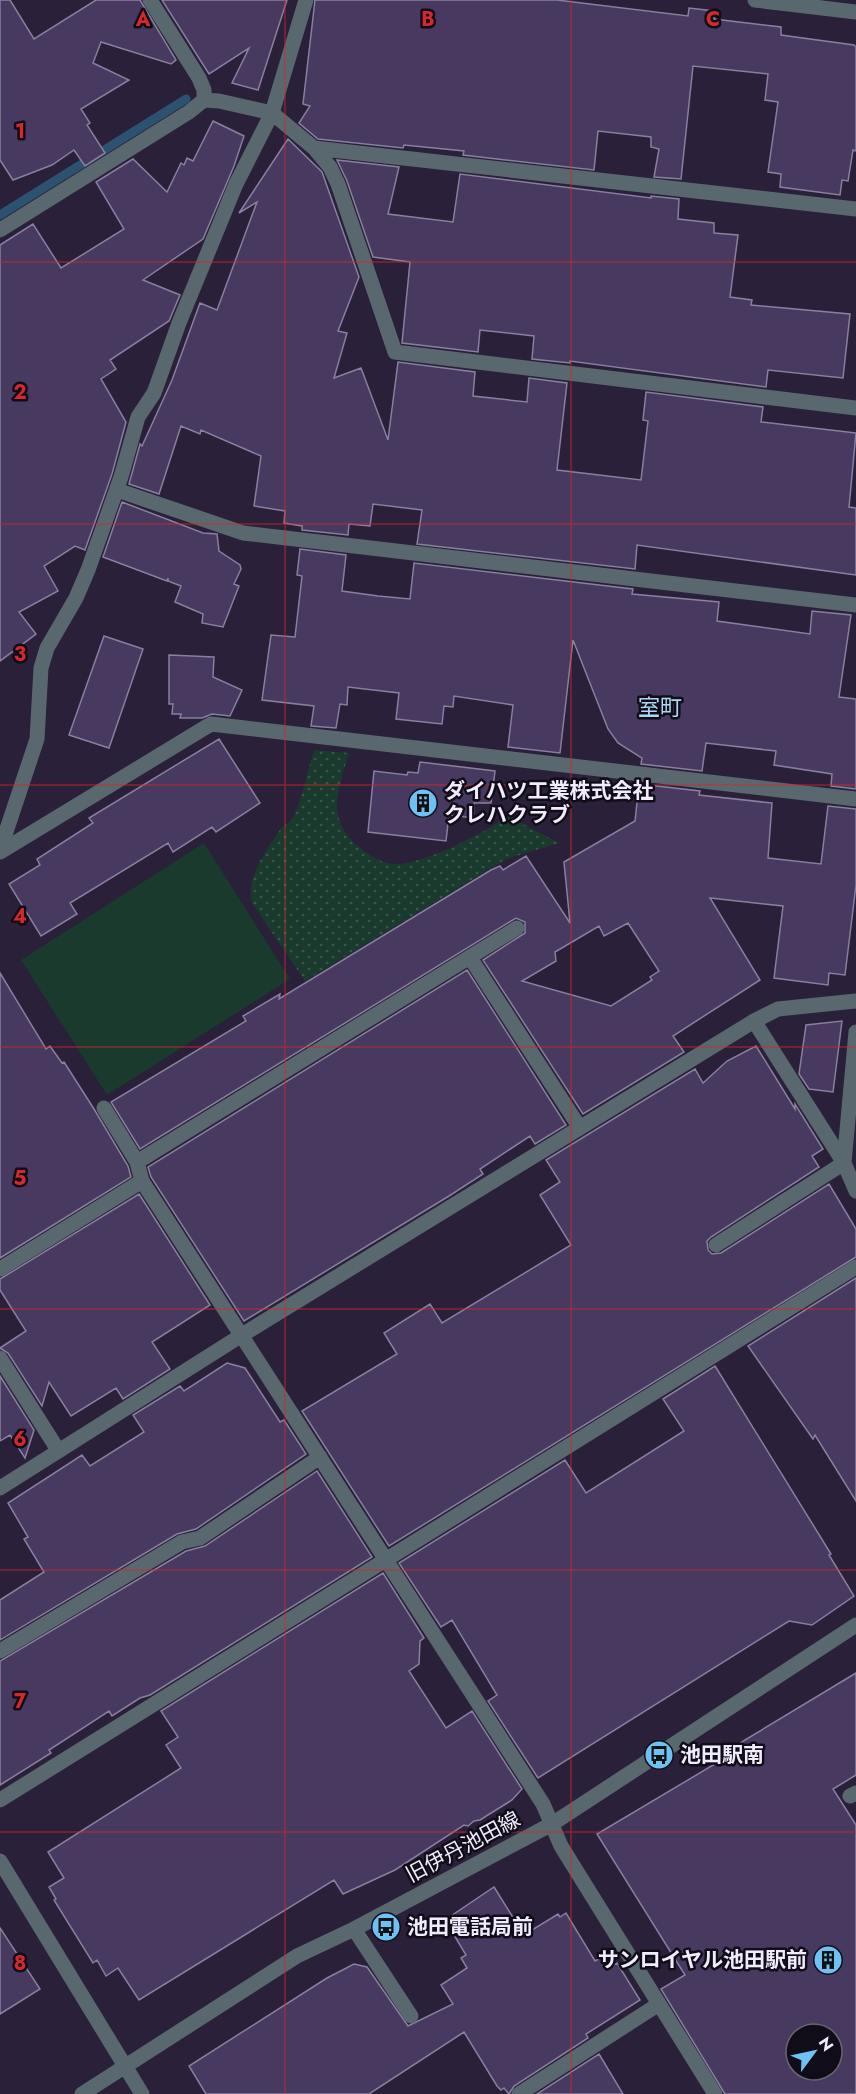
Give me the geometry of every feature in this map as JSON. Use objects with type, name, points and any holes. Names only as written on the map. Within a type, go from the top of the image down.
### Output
[{"type":"street","points":[[150,0],[200,78],[204,100]]},
{"type":"street","points":[[0,851],[37,740],[44,657],[76,598],[117,490],[138,417],[154,393],[185,306],[236,184],[272,113],[306,0]]},
{"type":"street","points":[[755,0],[856,12]]},
{"type":"street","points":[[0,230],[189,112],[204,100],[219,101],[272,113],[288,123],[330,167],[338,184],[395,352],[856,408]]},
{"type":"street","points":[[314,148],[856,208]]},
{"type":"street","points":[[117,490],[243,533],[856,605]]},
{"type":"street","points":[[0,851],[211,724],[856,799]]},
{"type":"street","points":[[137,1162],[471,959],[517,928]]},
{"type":"street","points":[[471,959],[580,1128]]},
{"type":"street","points":[[0,1488],[242,1335],[754,1021],[778,1009],[856,1000]]},
{"type":"street","points":[[754,1021],[844,1163],[856,1191]]},
{"type":"street","points":[[844,1163],[856,1032]]},
{"type":"street","points":[[104,1108],[137,1162],[142,1181],[543,1804],[561,1846],[715,2094]]},
{"type":"street","points":[[716,1245],[844,1163]]},
{"type":"street","points":[[0,1269],[142,1181]]},
{"type":"street","points":[[0,1800],[385,1558],[856,1267]]},
{"type":"street","points":[[0,1358],[58,1450]]},
{"type":"street","points":[[0,1651],[182,1542],[200,1538],[320,1457]]},
{"type":"street","name":"旧伊丹池田線","points":[[82,2094],[297,1956],[354,1929],[552,1824],[856,1625]]},
{"type":"street","points":[[0,1861],[142,2094]]},
{"type":"street","points":[[354,1929],[411,2016]]},
{"type":"street","points":[[519,2094],[659,2004]]},
{"type":"green space","points":[[314,750],[349,753],[338,793],[339,818],[343,829],[353,842],[384,862],[407,863],[437,854],[484,831],[508,816],[559,843],[506,859],[305,981],[252,903],[251,884],[263,856],[281,828],[293,818]]},
{"type":"green space","points":[[204,843],[290,979],[107,1095],[21,960]]},
{"type":"building","points":[[0,0],[10,0],[34,39],[96,0],[140,0],[176,60],[171,64],[101,42],[93,63],[129,80],[81,109],[90,123],[87,125],[105,153],[85,166],[74,150],[52,165],[13,180],[0,160]]},
{"type":"building","points":[[162,0],[287,0],[258,90],[232,83],[249,48],[209,74]]},
{"type":"building","points":[[315,0],[557,0],[688,16],[689,8],[715,11],[714,19],[781,27],[781,35],[854,45],[856,47],[856,151],[853,150],[848,181],[842,180],[840,195],[780,187],[781,174],[768,172],[778,102],[765,100],[768,74],[693,66],[681,179],[654,177],[659,149],[651,147],[651,137],[598,131],[594,170],[463,155],[464,151],[404,145],[403,148],[318,139],[299,123],[310,106],[303,104]]},
{"type":"building","points":[[213,121],[244,136],[234,166],[203,239],[143,280],[180,295],[169,321],[110,360],[116,369],[101,379],[126,422],[112,474],[85,550],[75,546],[44,566],[58,591],[19,612],[36,634],[0,661],[0,245],[33,224],[61,268],[124,229],[96,182],[133,159],[167,192],[181,163],[184,165],[187,158],[193,161]]},
{"type":"building","points":[[288,139],[322,172],[359,277],[338,331],[347,333],[334,378],[361,368],[388,440],[398,362],[475,372],[473,396],[527,402],[529,378],[567,383],[557,470],[641,480],[648,421],[643,420],[646,392],[763,407],[761,422],[856,433],[849,507],[856,508],[856,575],[637,545],[635,569],[417,544],[422,510],[373,504],[370,526],[349,524],[348,535],[302,530],[302,526],[284,523],[285,511],[254,506],[261,456],[201,430],[200,434],[181,426],[159,494],[129,484],[140,444],[142,446],[172,380],[200,303],[217,310],[257,202],[239,213]]},
{"type":"building","points":[[337,160],[399,167],[388,214],[453,222],[460,174],[651,198],[651,196],[679,199],[678,219],[714,223],[714,233],[738,235],[730,297],[752,300],[751,305],[850,314],[843,378],[768,370],[766,387],[570,361],[570,363],[532,359],[534,336],[480,330],[478,352],[402,343],[410,262],[373,257],[347,181]]},
{"type":"building","points":[[122,502],[203,533],[217,534],[219,551],[240,565],[241,569],[234,584],[239,586],[223,627],[202,623],[203,614],[175,602],[181,586],[168,581],[168,578],[167,581],[103,557]]},
{"type":"building","points":[[300,549],[346,555],[342,591],[378,596],[410,599],[414,563],[633,589],[632,594],[719,602],[717,621],[810,634],[812,611],[851,615],[839,697],[856,699],[856,789],[831,786],[832,774],[774,765],[776,751],[706,743],[702,771],[641,764],[642,758],[618,743],[608,729],[573,640],[560,753],[508,747],[513,705],[454,696],[453,707],[444,706],[442,724],[396,719],[399,693],[348,687],[347,705],[340,704],[336,728],[311,726],[314,706],[262,700],[271,635],[295,637],[302,576],[297,575]]},
{"type":"building","points":[[104,636],[143,649],[109,748],[69,735]]},
{"type":"building","points":[[169,655],[214,657],[213,677],[242,690],[230,716],[212,714],[202,718],[180,718],[181,714],[172,714],[173,704],[169,704]]},
{"type":"building","points":[[219,739],[260,803],[216,832],[212,827],[173,852],[168,843],[70,903],[77,914],[41,936],[9,884],[40,865],[37,859],[93,823],[89,818]]},
{"type":"building","name":"ダイハツ工業株式会社 クレハクラブ","points":[[420,762],[495,771],[491,803],[474,803],[474,818],[449,815],[446,841],[368,832],[374,771],[407,775],[408,772],[418,773]]},
{"type":"building","points":[[639,784],[700,791],[699,795],[772,803],[768,858],[821,864],[828,806],[856,809],[856,885],[845,975],[829,973],[828,985],[774,978],[783,906],[710,898],[760,980],[673,1036],[684,1052],[583,1114],[483,960],[525,933],[525,922],[516,918],[140,1149],[111,1102],[246,1021],[243,1016],[280,994],[279,999],[500,866],[503,870],[526,856],[570,923],[564,862],[635,821]],"holes":[[[628,923],[659,971],[650,977],[652,980],[611,1006],[522,981],[556,961],[555,952],[599,926],[604,936]]]},
{"type":"building","points":[[467,970],[566,1125],[535,1144],[530,1136],[480,1169],[483,1174],[449,1196],[244,1321],[151,1177],[148,1167]]},
{"type":"building","points":[[0,973],[46,1049],[50,1046],[62,1063],[64,1062],[128,1166],[131,1177],[0,1258]]},
{"type":"building","points":[[842,1021],[833,1092],[809,1089],[799,1074],[806,1025]]},
{"type":"building","points":[[756,1046],[823,1149],[812,1156],[819,1167],[711,1237],[707,1241],[708,1250],[712,1254],[721,1253],[829,1184],[856,1229],[856,1257],[389,1546],[302,1411],[397,1354],[384,1333],[430,1304],[442,1323],[571,1245],[540,1195],[560,1182],[546,1160],[695,1069],[703,1083],[727,1061]]},
{"type":"building","points":[[139,1194],[210,1305],[152,1342],[170,1369],[123,1399],[116,1388],[71,1416],[49,1382],[42,1406],[8,1353],[0,1348],[26,1331],[0,1290],[0,1279]]},
{"type":"building","points":[[856,1278],[856,1501],[815,1435],[813,1439],[748,1346]]},
{"type":"building","points":[[227,1363],[245,1368],[280,1422],[284,1420],[306,1454],[196,1529],[177,1534],[0,1640],[0,1600],[44,1572],[24,1539],[28,1537],[8,1503],[82,1455],[90,1466],[144,1432],[133,1415],[180,1386],[184,1391]]},
{"type":"building","points":[[715,1366],[831,1554],[829,1555],[854,1596],[812,1625],[789,1621],[538,1778],[488,1701],[497,1695],[452,1620],[441,1627],[399,1563],[565,1460],[586,1493],[684,1431],[663,1399]]},
{"type":"building","points":[[0,1376],[34,1430],[25,1458],[10,1435],[0,1441]]},
{"type":"building","points":[[317,1471],[372,1557],[150,1695],[140,1698],[112,1716],[109,1711],[49,1750],[51,1753],[0,1785],[0,1661],[186,1551],[205,1546]]},
{"type":"building","points":[[383,1573],[424,1638],[420,1641],[419,1664],[409,1671],[446,1728],[472,1711],[522,1789],[512,1800],[480,1820],[468,1826],[464,1825],[395,1870],[343,1894],[334,1880],[139,2000],[118,1968],[106,1976],[97,1960],[93,1963],[54,1900],[56,1899],[49,1887],[64,1878],[48,1852],[181,1768],[166,1745],[178,1737],[161,1711]]},
{"type":"building","points":[[856,1673],[856,1775],[833,1789],[856,1825],[856,2094],[725,2094],[661,1989],[685,1975],[597,1834],[725,1758],[723,1755]]},
{"type":"building","points":[[494,1887],[524,1935],[558,1914],[560,1917],[566,1913],[595,1961],[604,1956],[611,1967],[617,1963],[640,2000],[586,2034],[588,2038],[514,2086],[509,2094],[504,2088],[501,2090],[497,2086],[464,2032],[369,2094],[206,2094],[189,2066],[327,1978],[354,1964],[367,1967],[408,2026],[453,2004],[441,1985],[467,1968],[461,1958],[466,1955],[445,1920]]},
{"type":"building","points":[[0,1928],[40,1989],[0,2014]]},
{"type":"building","points":[[599,2054],[623,2094],[537,2094]]},
{"type":"waterway","points":[[0,215],[186,99]]},
{"type":"place","name":"ダイハツ工業株式会社 クレハクラブ","points":[[423,803]]},
{"type":"place","name":"池田駅南","points":[[659,1755]]},
{"type":"place","name":"池田電話局前","points":[[386,1927]]},
{"type":"place","name":"サンロイヤル池田駅前","points":[[828,1960]]},
{"type":"district","name":"室町","points":[[660,707]]}]
